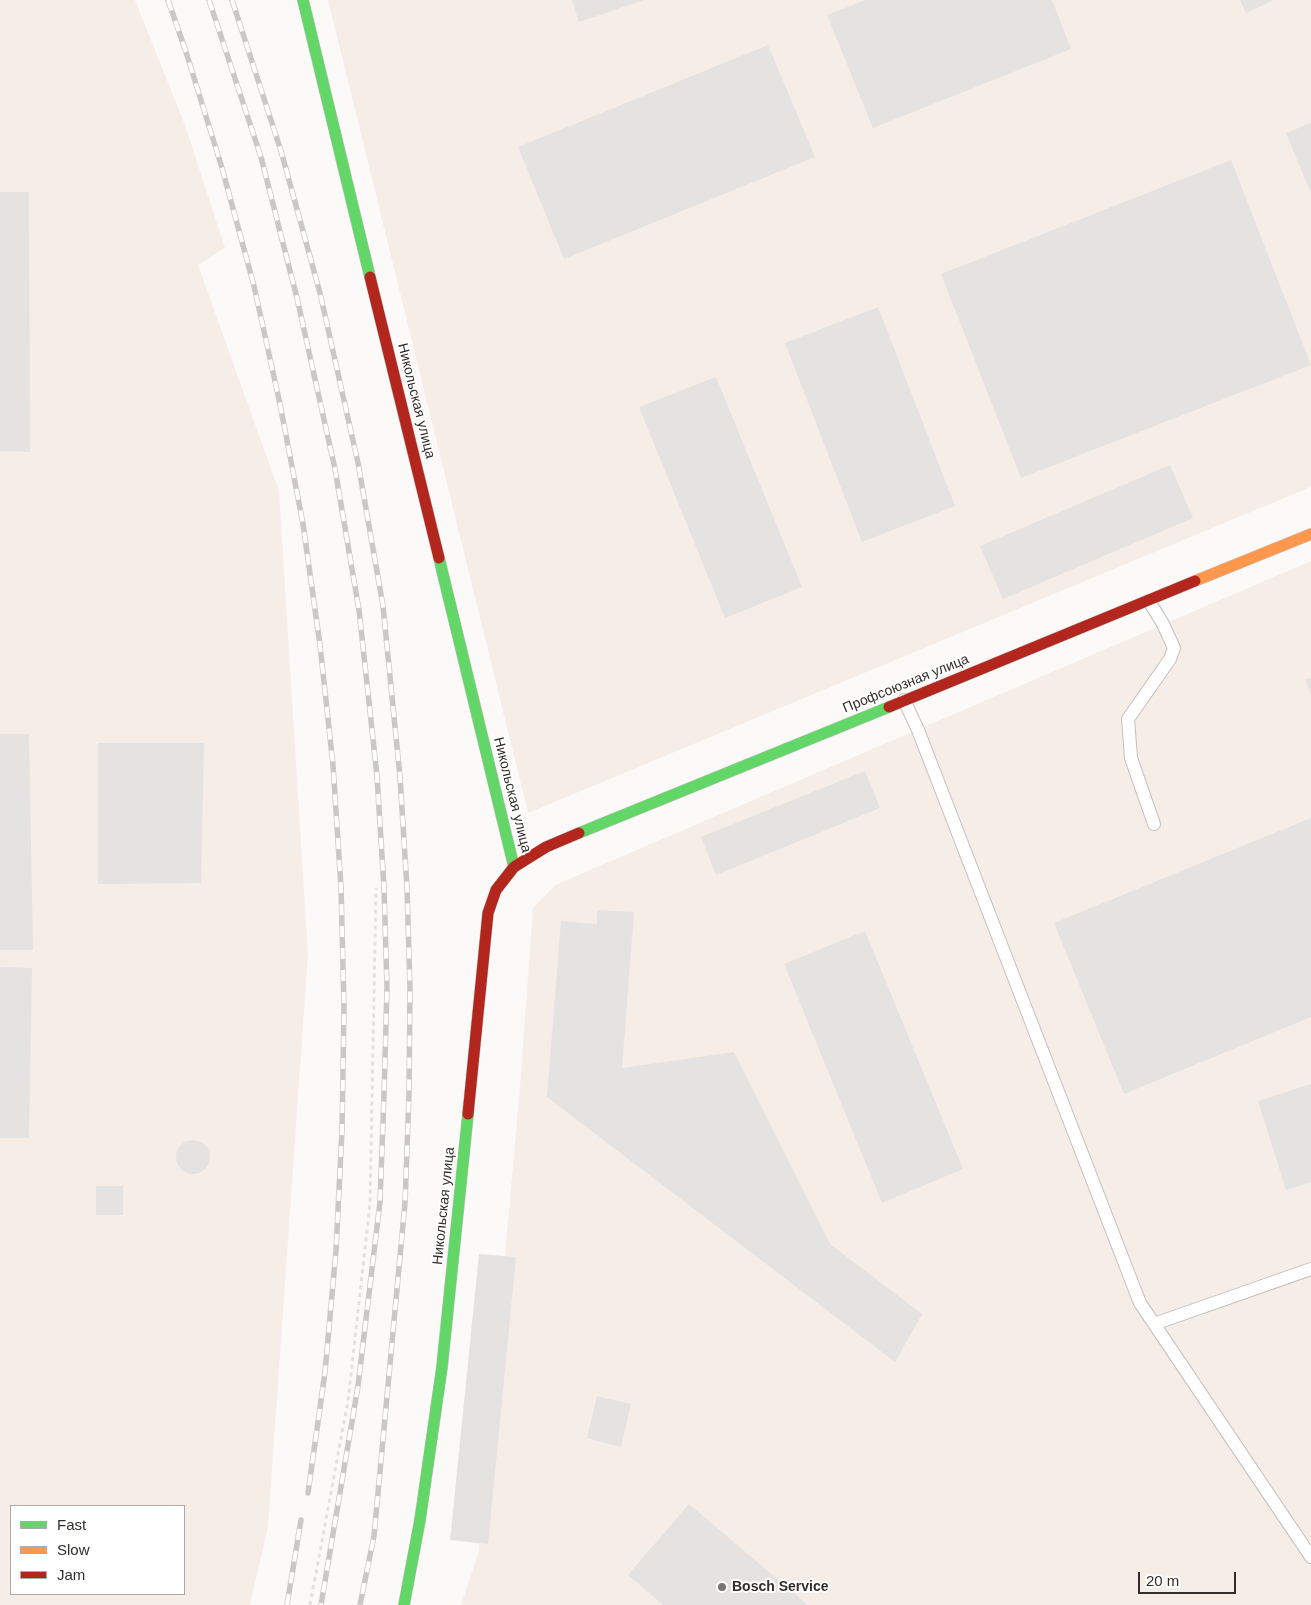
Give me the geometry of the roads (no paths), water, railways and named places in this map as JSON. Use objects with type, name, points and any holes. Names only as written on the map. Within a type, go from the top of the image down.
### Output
[{"type":"street","name":"Никольская улица","points":[[303,0],[514,867],[496,890],[488,913],[442,1366],[420,1520],[404,1605]]},
{"type":"street","name":"Профсоюзная улица","points":[[514,867],[546,848],[1311,534]]},
{"type":"lane","points":[[1149,602],[1163,624],[1174,648],[1170,659],[1128,719],[1131,758],[1154,824]]},
{"type":"lane","points":[[904,700],[918,730],[1140,1303],[1311,1557]]},
{"type":"lane","points":[[1154,1324],[1311,1269]]},
{"type":"railway","points":[[168,0],[222,168],[254,286],[280,404],[303,524],[320,645],[333,765],[341,887],[344,1009],[342,1130],[336,1251],[325,1372],[308,1493]]},
{"type":"railway","points":[[209,0],[261,157],[297,298],[335,469],[359,610],[377,776],[384,888],[387,988],[380,1202],[358,1386],[321,1605]]},
{"type":"railway","points":[[232,0],[281,151],[320,293],[358,463],[383,606],[400,777],[407,888],[410,988],[405,1203],[374,1536],[360,1605]]},
{"type":"railway","points":[[287,1605],[301,1520]]},
{"type":"place","name":"Bosch Service","points":[[722,1587]]}]
